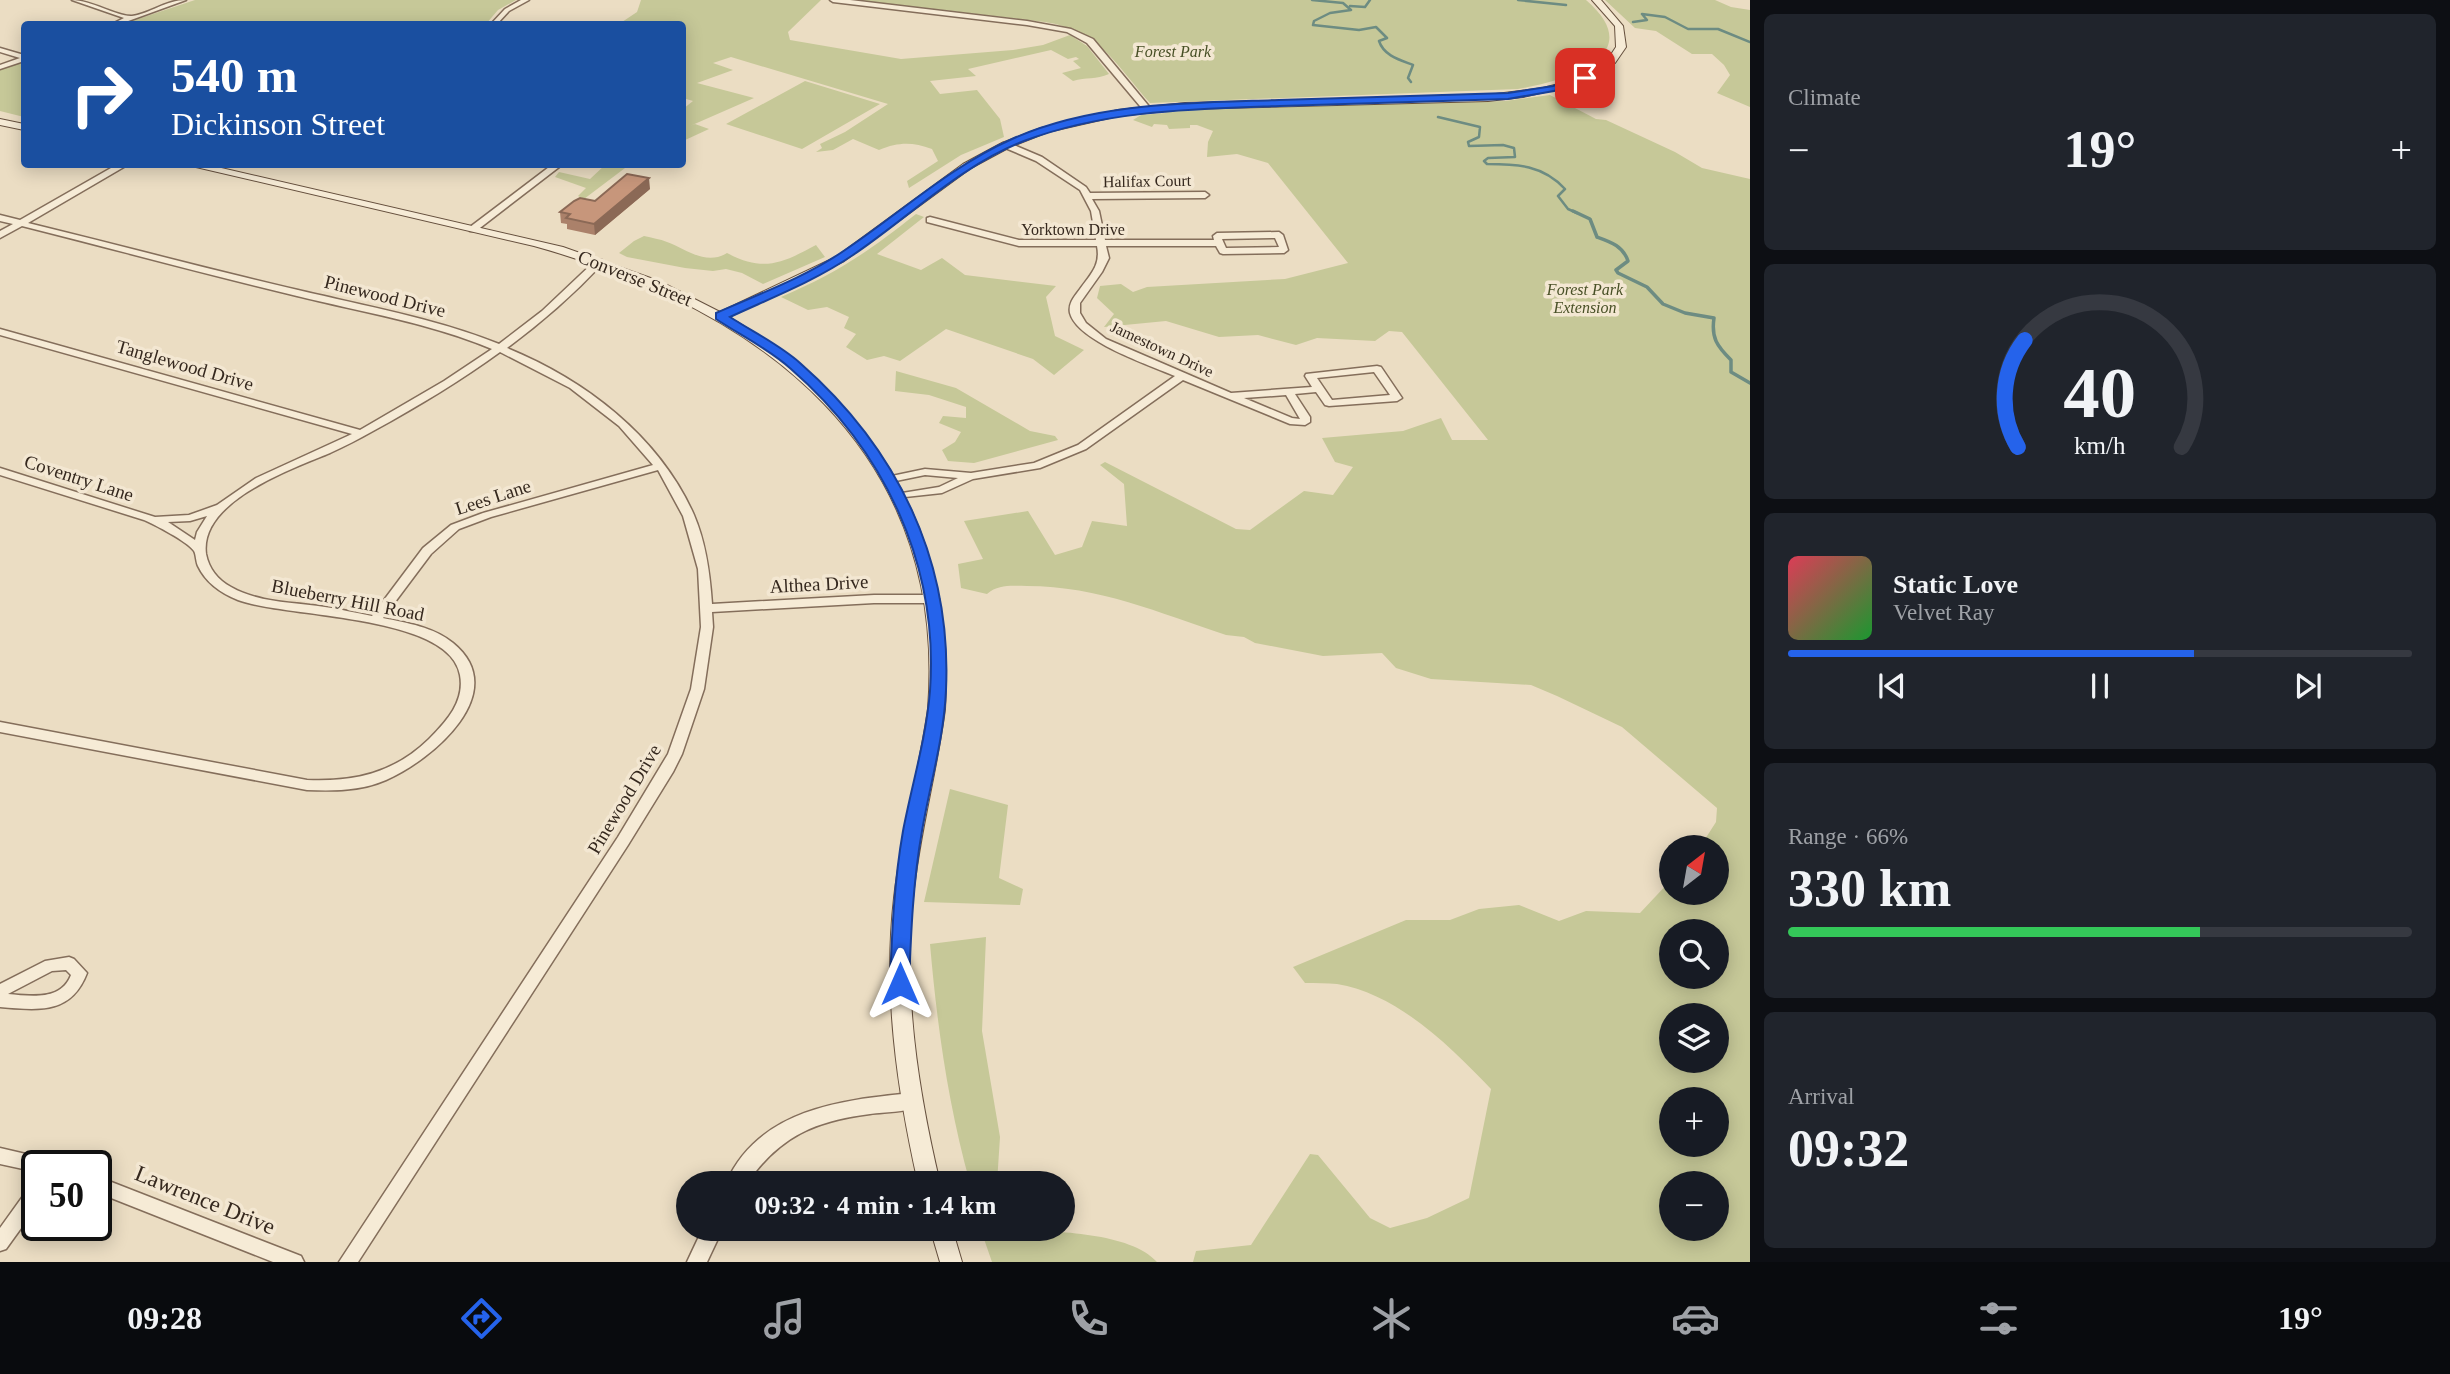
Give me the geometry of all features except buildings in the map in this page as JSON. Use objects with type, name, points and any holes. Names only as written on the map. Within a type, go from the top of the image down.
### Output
[{"type":"main road","points":[[720,316],[840,258],[967,166],[1006,145],[1068,124],[1148,110],[1212,105],[1488,98],[1554,88],[1597,72],[1619,50],[1622,40],[1619,26],[1596,0]]},
{"type":"main road","points":[[0,122],[21,126]]},
{"type":"main road","name":"Converse Street","points":[[206,168],[553,248],[599,262],[666,289],[720,316],[772,348],[817,384],[851,421],[891,479],[915,532],[933,599],[939,654],[936,718],[908,858],[899,952],[904,1045],[927,1171]]},
{"type":"main road","points":[[945,1241],[951,1262]]},
{"type":"street","points":[[75,0],[130,18]]},
{"type":"street","points":[[122,21],[183,0]]},
{"type":"street","points":[[498,21],[507,10],[526,0]]},
{"type":"street","points":[[833,0],[1042,25],[1070,31],[1090,41],[1148,110]]},
{"type":"street","points":[[0,50],[21,57]]},
{"type":"street","points":[[0,68],[21,59]]},
{"type":"street","points":[[1006,145],[1046,163],[1083,188],[1089,196]]},
{"type":"street","points":[[0,235],[118,168]]},
{"type":"street","points":[[473,229],[554,168]]},
{"type":"street","name":"Halifax Court","points":[[1089,196],[1205,195]]},
{"type":"street","name":"Jamestown Drive","points":[[1089,196],[1095,211],[1104,258],[1075,303],[1078,319],[1104,341],[1226,396],[1290,421],[1305,422],[1305,417],[1289,392]]},
{"type":"street","name":"Pinewood Drive","points":[[0,218],[379,313],[499,348],[589,395],[634,434],[662,466],[679,491],[692,527],[703,567],[708,608],[707,632],[693,702],[673,757],[660,783],[348,1262]]},
{"type":"street","name":"Yorktown Drive","points":[[930,219],[1011,242],[1219,243]]},
{"type":"street","name":"Yorktown Drive","points":[[1279,235],[1284,250],[1223,251],[1219,243],[1217,236],[1279,235]]},
{"type":"street","points":[[199,549],[209,522],[224,505],[257,484],[361,433],[428,395],[499,348],[560,299],[599,262]]},
{"type":"street","name":"Tanglewood Drive","points":[[0,332],[361,433]]},
{"type":"street","points":[[1377,369],[1397,398],[1329,403],[1320,389],[1310,376],[1377,369]]},
{"type":"street","points":[[891,479],[925,472],[971,476],[1036,466],[1076,450],[1182,376]]},
{"type":"street","points":[[1226,396],[1320,389]]},
{"type":"street","name":"Lees Lane","points":[[375,620],[427,551],[455,527],[487,515],[662,466]]},
{"type":"street","name":"Coventry Lane","points":[[0,471],[148,518],[169,527],[199,549]]},
{"type":"street","points":[[900,496],[942,490],[971,476]]},
{"type":"street","name":"Coventry Lane","points":[[148,518],[190,518],[224,505]]},
{"type":"street","name":"Blueberry Hill Road","points":[[0,727],[307,785],[336,786],[367,782],[404,766],[435,745],[459,715],[468,681],[459,658],[437,638],[419,630],[375,620],[240,596],[227,590],[209,575],[200,561],[199,549]]},
{"type":"street","name":"Althea Drive","points":[[708,608],[874,599],[933,599]]},
{"type":"street","points":[[0,991],[55,963],[69,962],[79,973],[67,992],[49,1002],[0,1000]]},
{"type":"street","points":[[745,1171],[765,1145],[807,1118],[831,1110],[912,1101]]},
{"type":"street","points":[[0,1156],[21,1161]]},
{"type":"street","name":"Lawrence Drive","points":[[112,1190],[295,1262]]},
{"type":"street","points":[[0,1243],[21,1213]]},
{"type":"street","points":[[696,1262],[706,1241]]},
{"type":"green space","points":[[195,0],[516,0],[498,10],[489,21],[132,21]]},
{"type":"green space","points":[[641,0],[821,0],[788,32],[790,40],[901,59],[1013,50],[1043,45],[1070,35],[1087,46],[1109,74],[1073,81],[1062,73],[1081,68],[1073,61],[1079,59],[1068,59],[1051,50],[968,69],[976,76],[930,81],[940,94],[977,90],[1000,119],[1004,137],[961,155],[909,188],[907,181],[938,161],[932,149],[906,144],[879,150],[853,139],[833,150],[816,152],[822,148],[820,144],[845,132],[888,104],[731,57],[713,63],[733,70],[697,83],[754,98],[690,126],[695,124],[709,129],[686,140],[686,107],[693,101],[686,99],[686,21],[624,21],[637,12]]},
{"type":"green space","name":"Forest Park","points":[[855,0],[1586,0],[1604,20],[1609,36],[1605,51],[1594,62],[1577,72],[1558,80],[1518,89],[1150,103],[1105,51],[1093,41],[1064,26]]},
{"type":"green space","points":[[1605,0],[1715,0],[1731,7],[1750,10],[1750,107],[1717,93],[1730,75],[1712,54],[1692,54],[1656,31],[1635,28]]},
{"type":"green space","points":[[21,63],[21,116],[0,111],[0,70]]},
{"type":"green space","points":[[805,81],[880,104],[802,149],[726,124]]},
{"type":"green space","name":"Forest Park Extension","points":[[1550,95],[1596,119],[1606,120],[1675,152],[1702,168],[1750,179],[1750,1262],[1193,1262],[1196,1251],[1251,1245],[1310,1154],[1318,1155],[1370,1218],[1390,1228],[1427,1218],[1469,1198],[1491,1089],[1441,1040],[1402,1011],[1359,990],[1337,984],[1305,983],[1293,967],[1406,920],[1450,920],[1479,909],[1519,905],[1559,921],[1586,911],[1640,913],[1659,893],[1659,905],[1729,905],[1729,835],[1708,835],[1716,822],[1717,808],[1622,727],[1531,685],[1431,679],[1396,668],[1382,653],[1323,656],[1255,643],[1244,637],[1226,635],[1128,602],[1079,591],[1053,587],[1010,586],[987,594],[961,588],[958,564],[983,559],[964,521],[1028,511],[1055,555],[1082,547],[1092,521],[1127,526],[1124,484],[1100,465],[1105,462],[1236,529],[1250,530],[1304,491],[1333,495],[1353,467],[1335,462],[1322,438],[1403,431],[1441,418],[1452,440],[1488,440],[1402,332],[1389,331],[1375,341],[1317,338],[1296,345],[1258,335],[1219,337],[1166,321],[1104,327],[1114,314],[1097,298],[1100,286],[1121,284],[1133,292],[1147,287],[1285,279],[1348,263],[1268,163],[1237,154],[1207,157],[1208,142],[1213,131],[1197,125],[1169,129],[1167,125],[1154,124],[1152,127],[1133,120],[1141,115],[1166,113],[1161,110],[1505,101]]},
{"type":"green space","points":[[602,168],[625,168],[584,199],[578,196],[586,188],[555,177],[559,172],[590,179]]},
{"type":"green space","points":[[916,214],[924,217],[877,254],[921,270],[942,258],[965,275],[1056,286],[1046,297],[1055,336],[1084,350],[1054,375],[1033,359],[946,329],[900,361],[884,356],[867,360],[846,347],[856,334],[844,328],[849,317],[827,307],[808,310],[781,297],[852,261]]},
{"type":"green space","points":[[644,236],[704,257],[719,257],[727,253],[762,264],[782,261],[816,245],[825,257],[763,284],[742,273],[726,269],[713,271],[685,268],[627,257],[619,253]]},
{"type":"green space","points":[[896,371],[956,388],[1030,431],[1055,436],[1058,440],[974,463],[948,461],[942,450],[955,442],[961,432],[939,423],[943,416],[966,418],[966,407],[929,395],[895,391]]},
{"type":"green space","points":[[950,789],[1008,805],[999,878],[1023,889],[1020,905],[924,902]]},
{"type":"green space","points":[[986,937],[982,1031],[1000,1137],[998,1171],[967,1171],[944,1064],[930,944]]},
{"type":"green space","points":[[1075,1234],[1129,1245],[1145,1252],[1157,1262],[992,1262],[985,1241],[1075,1241]]},
{"type":"waterway","points":[[1312,0],[1343,3],[1351,10],[1330,13],[1314,21],[1313,25],[1359,30],[1376,27],[1387,38],[1379,41],[1381,46],[1393,57],[1413,65],[1408,78],[1411,82]]},
{"type":"waterway","points":[[1350,6],[1365,7],[1370,0]]},
{"type":"waterway","points":[[1518,0],[1566,5]]},
{"type":"waterway","points":[[1633,22],[1647,20],[1642,14],[1665,17],[1688,29],[1718,29],[1750,42]]},
{"type":"waterway","points":[[1438,117],[1480,127],[1479,137],[1468,142],[1469,146],[1503,145],[1514,148],[1515,157],[1488,158],[1484,161],[1487,164],[1529,168],[1548,175],[1565,189],[1558,196],[1568,209],[1577,213]]},
{"type":"waterway","points":[[1573,211],[1590,219],[1597,237],[1612,243],[1623,252],[1628,261],[1616,270],[1618,273],[1647,287],[1663,304],[1685,313],[1714,318],[1714,336],[1731,360],[1731,372],[1750,383]]},
{"type":"route","points":[[900,984],[903,891],[936,718],[938,689],[939,654],[934,604],[923,555],[891,479],[840,408],[817,384],[770,346],[720,316],[846,255],[979,159],[1019,139],[1068,124],[1096,117],[1185,106],[1488,98],[1535,92],[1585,78]]}]
